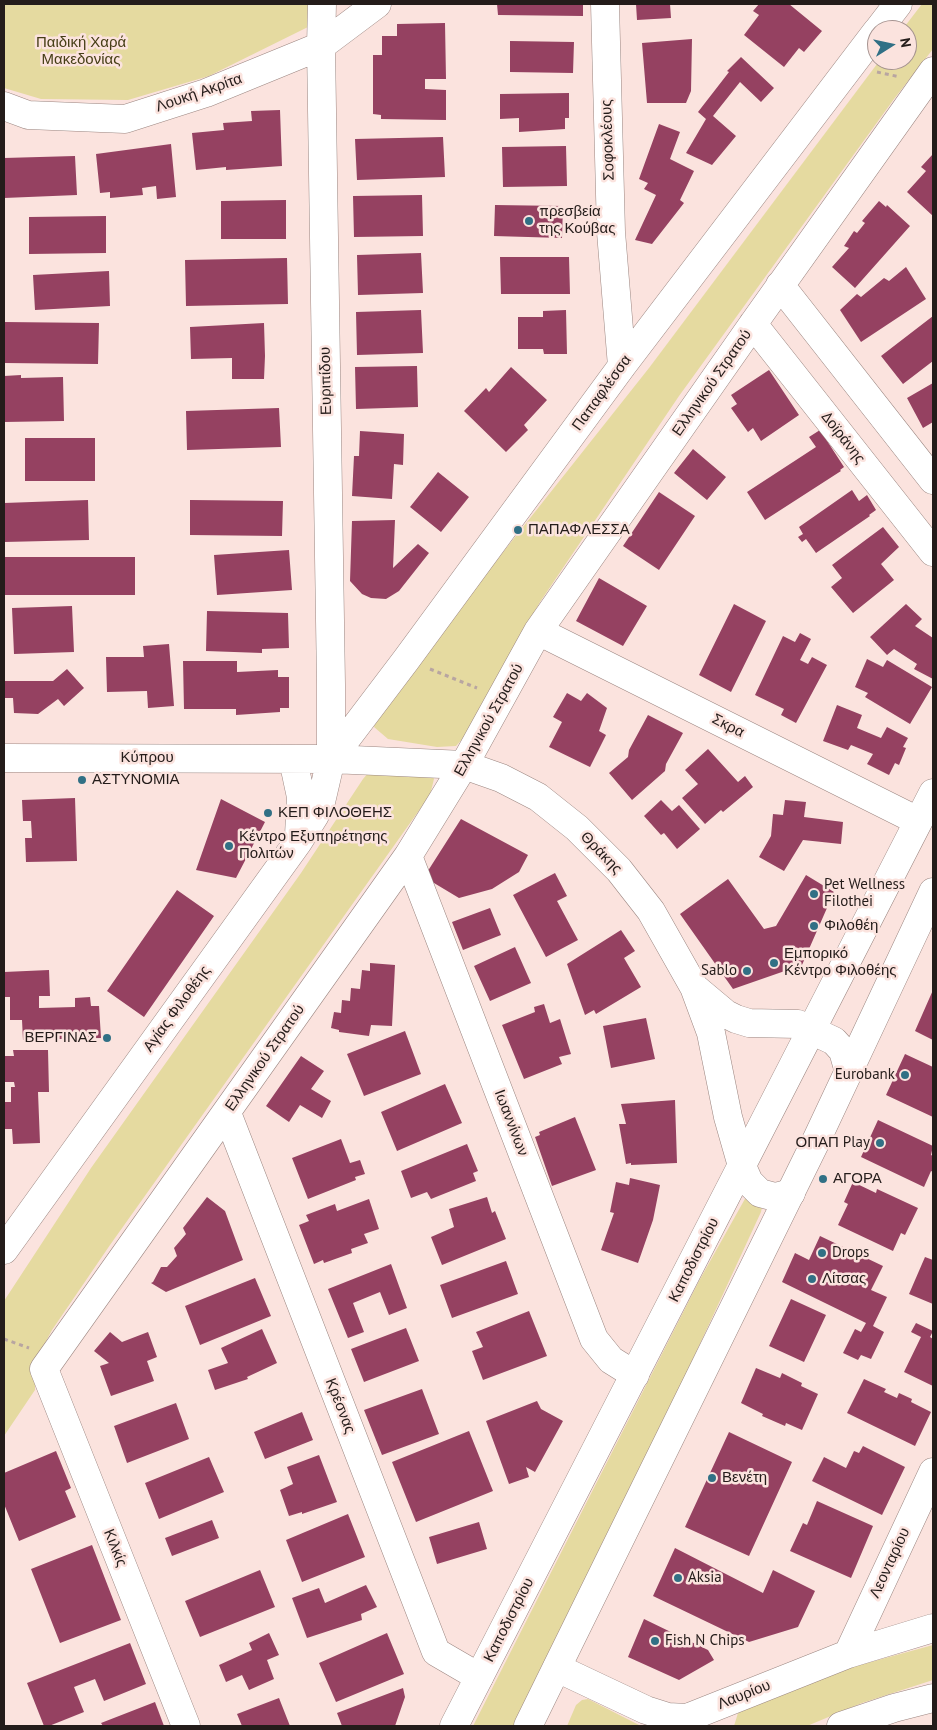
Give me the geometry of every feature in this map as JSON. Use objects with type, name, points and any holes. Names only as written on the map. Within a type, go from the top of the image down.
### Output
[{"type":"street","name":"Ευριπίδου","points":[[322,4],[321,46],[331,759]]},
{"type":"street","name":"Λουκή Ακρίτα","points":[[4,106],[28,115],[125,118],[206,94],[321,46],[376,4]]},
{"type":"street","name":"Σοφοκλέους","points":[[605,4],[611,232],[622,366]]},
{"type":"street","name":"Παπαφλέσσα","points":[[885,20],[898,4]]},
{"type":"street","name":"Παπαφλέσσα","points":[[331,759],[622,366],[867,43]]},
{"type":"street","name":"Ελληνικού Στρατού","points":[[44,1369],[408,856],[464,765],[538,631],[780,285],[931,79]]},
{"type":"street","points":[[780,285],[933,480]]},
{"type":"street","name":"Δοϊράνης","points":[[753,324],[933,552]]},
{"type":"street","name":"Σκρα","points":[[538,631],[918,821]]},
{"type":"street","name":"Κύπρου","points":[[4,758],[331,759],[464,765]]},
{"type":"street","points":[[290,759],[295,769],[301,797],[302,814],[298,842]]},
{"type":"street","name":"Αγίας Φιλοθέης","points":[[4,1250],[298,842],[321,802],[331,759]]},
{"type":"street","name":"Θράκης","points":[[464,765],[501,778],[538,797],[577,828],[619,870],[652,911],[694,987],[711,1033],[728,1117],[742,1166],[749,1182],[760,1193],[775,1197],[791,1193]]},
{"type":"street","name":"Καποδιστρίου","points":[[454,1726],[933,792]]},
{"type":"street","name":"Ιωαννίνων","points":[[408,856],[594,1339],[611,1360],[635,1375]]},
{"type":"street","points":[[528,1726],[791,1193],[933,892]]},
{"type":"street","name":"Θράκης","points":[[694,987],[726,1014],[736,1019],[749,1023],[798,1024],[834,1042],[844,1050],[849,1072]]},
{"type":"street","name":"Κρέσνας","points":[[227,1113],[436,1652],[479,1677]]},
{"type":"street","name":"Κιλκίς","points":[[44,1369],[186,1726]]},
{"type":"street","name":"Λεονταρίου","points":[[848,1654],[933,1472]]},
{"type":"street","name":"Λαυρίου","points":[[557,1668],[646,1710],[689,1722],[848,1654],[933,1628]]},
{"type":"street","points":[[841,1726],[896,1717],[933,1698]]},
{"type":"path","points":[[849,67],[931,79]]},
{"type":"path","points":[[406,660],[502,698]]},
{"type":"green space","name":"Παιδική Χαρά Μακεδονίας","points":[[4,4],[309,4],[308,27],[209,76],[128,100],[41,99],[4,88]]},
{"type":"green space","points":[[922,4],[933,4],[933,49],[917,70],[917,20],[910,20]]},
{"type":"green space","points":[[872,70],[917,70],[679,396],[540,602],[466,735],[456,746],[437,747],[388,739],[374,727],[378,710],[649,368]]},
{"type":"green space","points":[[374,766],[429,770],[434,779],[430,795],[110,1245],[52,1330],[35,1362],[35,1390],[4,1436],[4,1301],[91,1168],[301,873],[363,779]]},
{"type":"green space","points":[[746,1197],[763,1202],[761,1212],[523,1726],[473,1726],[699,1281]]},
{"type":"green space","points":[[933,1645],[933,1680],[862,1703],[807,1726],[734,1726],[738,1713],[756,1701],[816,1677]]},
{"type":"green space","points":[[588,1699],[641,1726],[567,1726],[576,1705],[582,1700]]},
{"type":"building","points":[[497,4],[583,4],[583,16],[498,15]]},
{"type":"building","points":[[636,4],[670,4],[671,18],[637,20]]},
{"type":"building","points":[[759,4],[789,4],[822,31],[804,52],[799,48],[784,67],[744,35],[759,15],[753,11]]},
{"type":"building","points":[[445,23],[446,79],[425,79],[425,89],[446,90],[446,120],[381,119],[381,115],[373,114],[373,55],[382,55],[382,36],[397,36],[397,24]]},
{"type":"building","points":[[692,39],[691,91],[686,103],[647,103],[642,43]]},
{"type":"building","points":[[510,41],[574,42],[573,73],[510,72]]},
{"type":"building","points":[[741,57],[774,88],[761,102],[740,82],[713,116],[736,136],[712,165],[686,153],[706,119],[698,112],[729,72],[727,71]]},
{"type":"building","points":[[569,93],[569,118],[565,118],[565,129],[519,132],[519,118],[500,119],[500,94]]},
{"type":"building","points":[[280,110],[282,166],[226,170],[226,167],[196,170],[192,133],[224,130],[223,123],[252,121],[251,111]]},
{"type":"building","points":[[659,124],[680,132],[670,159],[694,171],[680,200],[684,203],[652,244],[635,240],[656,195],[644,189],[648,183],[639,179]]},
{"type":"building","points":[[443,137],[445,177],[357,180],[355,139]]},
{"type":"building","points":[[171,144],[176,197],[157,199],[156,186],[142,188],[143,195],[110,198],[110,192],[100,193],[96,154]]},
{"type":"building","points":[[566,146],[567,186],[503,187],[502,147]]},
{"type":"building","points":[[933,154],[933,216],[907,192],[926,171],[921,167]]},
{"type":"building","points":[[75,156],[77,195],[4,198],[4,158]]},
{"type":"building","points":[[422,195],[423,236],[354,237],[353,196]]},
{"type":"building","points":[[286,200],[286,239],[221,239],[221,201]]},
{"type":"building","points":[[879,201],[886,207],[887,205],[910,226],[855,288],[832,267],[849,248],[844,246],[854,231],[857,233],[865,223],[862,221]]},
{"type":"building","points":[[495,205],[563,206],[562,238],[494,236]]},
{"type":"building","points":[[106,216],[106,253],[29,254],[29,217]]},
{"type":"building","points":[[421,253],[423,293],[358,295],[357,255]]},
{"type":"building","points":[[500,257],[569,257],[570,294],[501,294]]},
{"type":"building","points":[[287,258],[288,304],[186,306],[185,260]]},
{"type":"building","points":[[906,267],[926,299],[861,342],[840,310],[857,294],[861,297],[884,278],[889,281]]},
{"type":"building","points":[[109,271],[110,306],[35,310],[33,275]]},
{"type":"building","points":[[421,310],[423,353],[357,355],[356,312]]},
{"type":"building","points":[[566,310],[567,354],[544,354],[543,349],[518,349],[518,317],[543,317],[543,311]]},
{"type":"building","points":[[933,316],[933,361],[903,384],[881,356]]},
{"type":"building","points":[[4,322],[99,323],[98,364],[4,363]]},
{"type":"building","points":[[264,323],[264,379],[232,379],[232,358],[191,359],[190,327]]},
{"type":"building","points":[[417,366],[418,407],[356,409],[355,367]]},
{"type":"building","points":[[511,367],[547,400],[524,425],[528,430],[506,452],[464,411],[486,388],[489,392]]},
{"type":"building","points":[[769,370],[799,415],[761,441],[753,428],[748,432],[731,408],[737,404],[731,395]]},
{"type":"building","points":[[21,375],[21,378],[63,377],[64,421],[4,422],[4,376]]},
{"type":"building","points":[[933,383],[933,422],[923,428],[907,398]]},
{"type":"building","points":[[279,408],[281,447],[187,450],[186,411]]},
{"type":"building","points":[[820,430],[844,467],[841,471],[765,520],[747,492],[816,447],[809,437]]},
{"type":"building","points":[[360,431],[404,434],[403,465],[394,464],[392,499],[352,496],[354,456],[359,456]]},
{"type":"building","points":[[25,438],[95,438],[95,481],[25,481]]},
{"type":"building","points":[[693,449],[726,477],[707,500],[674,473]]},
{"type":"building","points":[[438,472],[469,497],[441,532],[410,507]]},
{"type":"building","points":[[852,490],[859,501],[867,495],[876,510],[816,553],[806,539],[802,542],[798,537],[803,534],[799,527]]},
{"type":"building","points":[[659,492],[695,516],[659,570],[623,546]]},
{"type":"building","points":[[88,500],[89,540],[4,542],[4,503]]},
{"type":"building","points":[[190,500],[283,501],[282,536],[190,535]]},
{"type":"building","points":[[395,520],[393,568],[418,544],[429,553],[399,591],[386,599],[371,598],[362,594],[350,581],[352,521]]},
{"type":"building","points":[[883,527],[899,547],[881,564],[894,580],[853,613],[831,587],[842,578],[832,565]]},
{"type":"building","points":[[289,550],[292,590],[217,595],[214,555]]},
{"type":"building","points":[[4,557],[135,557],[135,595],[4,595]]},
{"type":"building","points":[[599,578],[647,606],[623,646],[576,621]]},
{"type":"building","points":[[734,604],[766,621],[731,692],[699,675]]},
{"type":"building","points":[[906,604],[922,619],[915,626],[933,638],[933,679],[914,669],[917,664],[894,649],[887,655],[870,637]]},
{"type":"building","points":[[72,606],[74,652],[14,654],[12,608]]},
{"type":"building","points":[[207,611],[288,613],[289,648],[262,649],[262,653],[206,651]]},
{"type":"building","points":[[800,633],[811,639],[800,660],[808,664],[812,657],[827,665],[796,723],[781,715],[784,709],[755,695],[783,636],[795,642]]},
{"type":"building","points":[[169,644],[174,706],[148,708],[147,691],[107,692],[106,657],[144,657],[143,646]]},
{"type":"building","points":[[867,659],[883,667],[887,660],[932,687],[910,724],[865,697],[868,693],[855,687]]},
{"type":"building","points":[[183,661],[237,661],[237,672],[278,670],[278,677],[289,677],[289,708],[280,708],[280,712],[236,715],[236,709],[184,709]]},
{"type":"building","points":[[67,669],[84,688],[64,706],[58,699],[38,714],[14,713],[13,698],[5,698],[4,681],[53,681]]},
{"type":"building","points":[[567,693],[581,701],[587,693],[607,708],[599,731],[606,735],[590,767],[549,747],[562,722],[553,717]]},
{"type":"building","points":[[837,705],[862,715],[857,728],[881,738],[887,727],[908,738],[903,747],[906,748],[899,765],[895,763],[889,775],[867,764],[873,754],[851,745],[848,750],[823,741]]},
{"type":"building","points":[[648,715],[683,733],[666,764],[665,771],[632,800],[609,773],[628,757],[629,750]]},
{"type":"building","points":[[708,749],[738,782],[745,776],[753,787],[705,824],[682,798],[698,784],[685,770]]},
{"type":"building","points":[[75,798],[77,861],[26,862],[25,838],[32,838],[31,821],[23,821],[22,800]]},
{"type":"building","name":"Κέντρο Εξυπηρέτησης Πολιτών","points":[[221,799],[265,822],[236,878],[196,870]]},
{"type":"building","points":[[661,800],[672,811],[679,805],[700,829],[677,849],[664,833],[661,835],[644,816]]},
{"type":"building","points":[[785,800],[806,802],[804,817],[843,822],[841,844],[803,840],[784,871],[759,857],[771,836],[773,814],[783,815]]},
{"type":"building","points":[[461,819],[528,855],[519,872],[492,889],[459,898],[424,877]]},
{"type":"building","points":[[555,873],[567,896],[557,901],[578,940],[546,957],[513,895]]},
{"type":"building","points":[[806,875],[834,892],[802,965],[733,989],[680,914],[728,879],[764,929],[776,926]]},
{"type":"building","points":[[177,890],[214,916],[144,1017],[107,991]]},
{"type":"building","points":[[490,908],[501,935],[463,950],[452,922]]},
{"type":"building","points":[[621,930],[635,951],[624,958],[641,987],[596,1014],[594,1010],[585,1015],[567,964]]},
{"type":"building","points":[[515,947],[531,983],[490,1001],[474,966]]},
{"type":"building","points":[[370,963],[395,965],[392,1026],[371,1025],[369,1036],[339,1032],[339,1030],[331,1028],[334,1012],[341,1013],[342,1000],[350,1001],[351,988],[360,989],[362,970],[370,971]]},
{"type":"building","points":[[49,970],[50,996],[39,996],[39,1008],[75,1007],[75,998],[90,997],[91,1006],[99,1006],[101,1038],[23,1040],[22,1020],[10,1020],[10,997],[4,997],[4,972]]},
{"type":"building","points":[[933,990],[933,1040],[915,1031]]},
{"type":"building","points":[[544,1004],[550,1023],[560,1019],[571,1054],[559,1057],[562,1064],[524,1079],[502,1025],[535,1012],[534,1007]]},
{"type":"building","points":[[646,1018],[655,1059],[611,1068],[603,1026]]},
{"type":"building","points":[[405,1031],[421,1074],[364,1096],[347,1054]]},
{"type":"building","points":[[13,1050],[48,1050],[49,1092],[38,1092],[40,1143],[13,1144],[12,1129],[4,1129],[4,1102],[11,1102],[11,1087],[15,1087],[14,1082],[4,1082],[4,1056],[14,1056]]},
{"type":"building","points":[[905,1054],[933,1067],[933,1117],[886,1095]]},
{"type":"building","points":[[301,1056],[324,1071],[311,1089],[331,1101],[322,1118],[300,1105],[289,1122],[266,1106]]},
{"type":"building","points":[[445,1084],[462,1123],[397,1151],[381,1112]]},
{"type":"building","points":[[675,1100],[677,1163],[626,1164],[619,1124],[626,1124],[621,1104]]},
{"type":"building","points":[[575,1117],[596,1170],[552,1186],[535,1137],[540,1135],[539,1132]]},
{"type":"building","points":[[878,1120],[933,1146],[931,1155],[933,1156],[933,1172],[931,1171],[924,1187],[861,1157]]},
{"type":"building","points":[[341,1139],[350,1163],[360,1160],[365,1174],[355,1177],[356,1180],[308,1199],[292,1158]]},
{"type":"building","points":[[467,1144],[478,1171],[473,1173],[476,1181],[431,1199],[427,1192],[411,1198],[401,1171]]},
{"type":"building","points":[[630,1178],[660,1185],[653,1220],[638,1263],[601,1250],[614,1213],[610,1212],[616,1182],[629,1185]]},
{"type":"building","points":[[853,1182],[876,1193],[877,1189],[918,1208],[905,1235],[901,1233],[893,1251],[838,1225],[848,1204],[844,1202]]},
{"type":"building","points":[[207,1197],[225,1211],[243,1260],[166,1292],[151,1283],[161,1267],[167,1267],[177,1256],[174,1248],[186,1234],[183,1228]]},
{"type":"building","points":[[487,1197],[492,1213],[495,1211],[506,1239],[442,1265],[431,1237],[454,1227],[449,1209]]},
{"type":"building","points":[[369,1199],[379,1229],[364,1234],[368,1243],[351,1249],[352,1253],[324,1263],[323,1260],[314,1264],[299,1225],[309,1221],[306,1215],[335,1204],[337,1211]]},
{"type":"building","points":[[820,1236],[883,1266],[871,1290],[887,1297],[873,1326],[884,1332],[871,1359],[861,1355],[858,1360],[843,1353],[855,1329],[861,1332],[866,1323],[782,1282],[795,1253],[809,1260]]},
{"type":"building","points":[[925,1257],[933,1260],[933,1304],[909,1294]]},
{"type":"building","points":[[506,1261],[518,1294],[452,1318],[440,1285]]},
{"type":"building","points":[[391,1264],[407,1308],[389,1315],[380,1292],[353,1303],[364,1332],[348,1338],[328,1289]]},
{"type":"building","points":[[255,1278],[271,1316],[200,1345],[185,1306]]},
{"type":"building","points":[[791,1299],[826,1315],[804,1362],[769,1346]]},
{"type":"building","points":[[529,1311],[547,1356],[483,1380],[472,1351],[483,1347],[476,1332]]},
{"type":"building","points":[[916,1323],[933,1331],[930,1337],[933,1339],[933,1386],[904,1372],[921,1337],[911,1332]]},
{"type":"building","points":[[406,1328],[419,1361],[364,1382],[351,1349]]},
{"type":"building","points":[[262,1329],[277,1363],[247,1377],[248,1379],[215,1390],[208,1370],[228,1363],[221,1348]]},
{"type":"building","points":[[110,1332],[122,1342],[148,1332],[157,1357],[147,1361],[154,1381],[111,1396],[100,1366],[109,1363],[94,1351]]},
{"type":"building","points":[[756,1368],[780,1378],[782,1373],[802,1383],[801,1386],[818,1394],[802,1430],[786,1423],[785,1426],[762,1416],[763,1414],[741,1403]]},
{"type":"building","points":[[864,1379],[886,1389],[884,1392],[897,1398],[899,1393],[912,1399],[911,1402],[931,1412],[915,1446],[847,1413]]},
{"type":"building","points":[[422,1389],[439,1434],[382,1455],[364,1410]]},
{"type":"building","points":[[537,1401],[541,1409],[563,1421],[535,1472],[526,1467],[529,1477],[509,1484],[486,1421]]},
{"type":"building","points":[[176,1403],[189,1439],[127,1463],[114,1426]]},
{"type":"building","points":[[302,1412],[313,1440],[265,1459],[254,1432]]},
{"type":"building","points":[[469,1431],[493,1491],[416,1522],[392,1462]]},
{"type":"building","points":[[729,1432],[792,1462],[749,1556],[685,1527]]},
{"type":"building","points":[[863,1446],[905,1467],[882,1515],[812,1481],[824,1457],[846,1468],[854,1451],[859,1453]]},
{"type":"building","points":[[56,1451],[71,1488],[65,1491],[76,1517],[19,1541],[4,1504],[4,1473]]},
{"type":"building","points":[[319,1455],[337,1502],[302,1514],[302,1512],[289,1516],[280,1490],[293,1484],[287,1467]]},
{"type":"building","points":[[209,1457],[224,1492],[159,1519],[145,1483]]},
{"type":"building","points":[[817,1501],[873,1526],[851,1578],[790,1551],[803,1523],[807,1525]]},
{"type":"building","points":[[348,1514],[365,1557],[302,1582],[286,1540]]},
{"type":"building","points":[[212,1520],[219,1538],[172,1556],[165,1538]]},
{"type":"building","points":[[479,1522],[487,1549],[437,1564],[429,1537]]},
{"type":"building","points":[[92,1545],[121,1620],[60,1643],[31,1569]]},
{"type":"building","points":[[675,1548],[763,1593],[773,1570],[815,1591],[798,1627],[749,1642],[653,1596]]},
{"type":"building","points":[[260,1570],[275,1607],[200,1637],[185,1601]]},
{"type":"building","points":[[366,1585],[377,1607],[361,1614],[362,1620],[307,1638],[292,1598],[319,1588],[325,1603]]},
{"type":"building","points":[[644,1619],[708,1650],[714,1660],[679,1680],[628,1657]]},
{"type":"building","points":[[269,1633],[279,1655],[267,1660],[274,1679],[249,1690],[242,1675],[226,1682],[219,1665],[252,1650],[249,1643]]},
{"type":"building","points":[[387,1633],[404,1674],[336,1702],[319,1663]]},
{"type":"building","points":[[130,1643],[146,1684],[104,1701],[95,1679],[74,1687],[84,1712],[49,1726],[44,1726],[27,1683]]},
{"type":"building","points":[[403,1688],[405,1697],[395,1726],[342,1726],[337,1713]]},
{"type":"building","points":[[279,1698],[290,1726],[242,1726],[237,1714]]},
{"type":"building","points":[[155,1702],[164,1726],[103,1726],[101,1723]]},
{"type":"place","name":"πρεσβεία της Κούβας","points":[[529,221]]},
{"type":"place","name":"ΠΑΠΑΦΛΕΣΣΑ","points":[[518,530]]},
{"type":"place","name":"ΑΣΤΥΝΟΜΙΑ","points":[[82,780]]},
{"type":"place","name":"ΚΕΠ ΦΙΛΟΘΕΗΣ","points":[[268,813]]},
{"type":"place","name":"Κέντρο Εξυπηρέτησης Πολιτών","points":[[229,846]]},
{"type":"place","name":"Pet Wellness Filothei","points":[[814,894]]},
{"type":"place","name":"Φιλοθέη","points":[[814,926]]},
{"type":"place","name":"Εμπορικό Κέντρο Φιλοθέης","points":[[774,963]]},
{"type":"place","name":"Sablo","points":[[747,971]]},
{"type":"place","name":"ΒΕΡΓΙΝΑΣ","points":[[107,1038]]},
{"type":"place","name":"Eurobank","points":[[905,1075]]},
{"type":"place","name":"ΟΠΑΠ Play","points":[[880,1143]]},
{"type":"place","name":"ΑΓΟΡΑ","points":[[823,1179]]},
{"type":"place","name":"Drops","points":[[822,1253]]},
{"type":"place","name":"Λίτσας","points":[[812,1279]]},
{"type":"place","name":"Βενέτη","points":[[712,1478]]},
{"type":"place","name":"Aksia","points":[[678,1578]]},
{"type":"place","name":"Fish N Chips","points":[[655,1641]]}]
